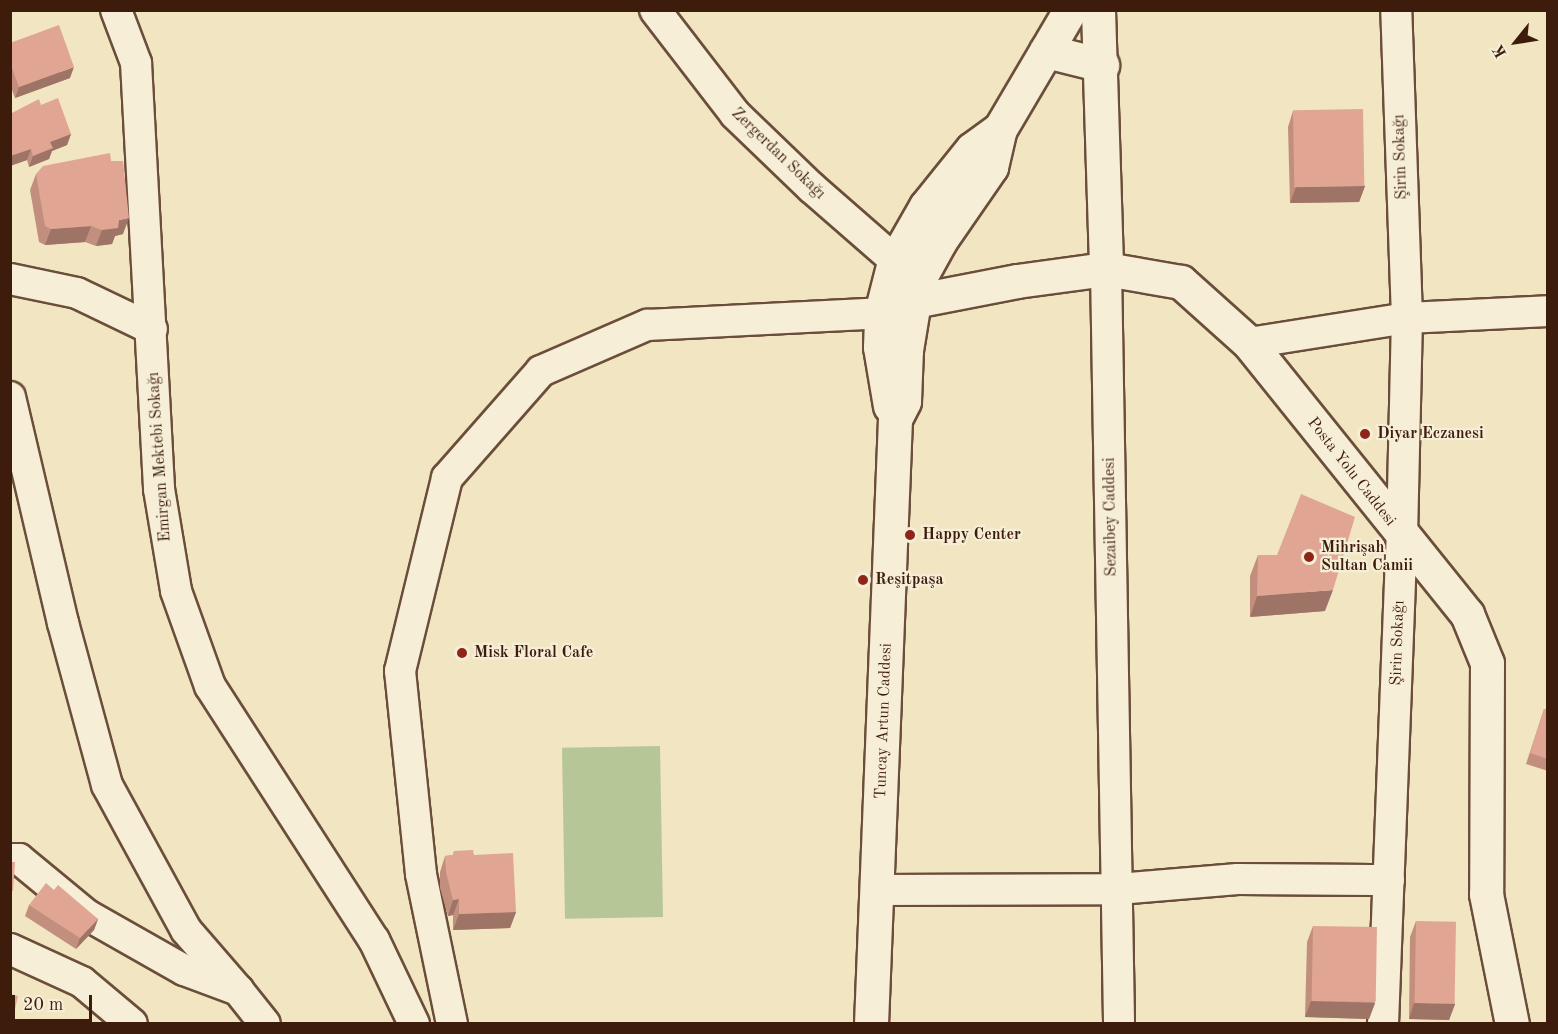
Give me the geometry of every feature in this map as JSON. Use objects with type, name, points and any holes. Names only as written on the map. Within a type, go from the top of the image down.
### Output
[{"type":"street","name":"Emirgan Mektebi Sokağı","points":[[116,10],[136,63],[164,541],[176,591],[210,686],[374,940],[414,1023]]},
{"type":"street","name":"Zergerdan Sokağı","points":[[655,10],[735,114],[909,281]]},
{"type":"street","points":[[895,419],[887,398],[880,347],[881,314],[940,241],[991,167],[1000,129],[1070,10]]},
{"type":"street","name":"Sezaibey Caddesi","points":[[1098,10],[1102,65],[1119,1023]]},
{"type":"street","name":"Şirin Sokağı","points":[[1383,1023],[1402,537],[1407,318],[1396,10]]},
{"type":"street","points":[[1046,51],[1102,65]]},
{"type":"street","name":"Posta Yolu Caddesi","points":[[881,314],[909,281],[1017,281],[1106,269],[1181,282],[1249,343],[1402,537],[1467,614],[1487,663],[1486,894],[1512,1023]]},
{"type":"street","points":[[10,279],[78,293],[152,328]]},
{"type":"street","points":[[895,419],[904,401],[909,281]]},
{"type":"street","points":[[1249,343],[1407,318],[1548,311]]},
{"type":"street","points":[[452,1023],[421,874],[400,670],[447,478],[541,370],[647,325],[881,314]]},
{"type":"street","points":[[10,397],[63,623],[107,785],[186,930],[265,1023]]},
{"type":"street","name":"Tuncay Artun Caddesi","points":[[871,1023],[895,419]]},
{"type":"street","points":[[10,859],[19,859],[87,915],[184,970],[238,990]]},
{"type":"street","points":[[878,890],[1118,889],[1238,879],[1389,880]]},
{"type":"street","points":[[10,949],[82,982],[132,1023]]},
{"type":"green space","points":[[660,746],[663,917],[565,919],[562,748]]},
{"type":"building","points":[[59,25],[74,67],[19,87],[10,63],[10,43]]},
{"type":"building","points":[[58,98],[71,134],[50,142],[53,148],[33,156],[31,149],[10,156],[10,114],[39,99],[41,105]]},
{"type":"building","points":[[1363,109],[1364,186],[1294,187],[1293,110]]},
{"type":"building","points":[[110,153],[111,161],[123,161],[129,218],[119,220],[118,228],[102,230],[91,226],[51,229],[45,226],[36,174],[43,166]]},
{"type":"building","name":"Mihrişah Sultan Camii","points":[[1301,494],[1355,517],[1333,590],[1257,596],[1258,555],[1277,555]]},
{"type":"building","points":[[1544,709],[1548,710],[1548,759],[1530,753]]},
{"type":"building","points":[[473,850],[474,855],[513,853],[516,912],[459,914],[459,899],[453,900],[446,872],[445,856],[453,855],[454,851]]},
{"type":"building","points":[[10,862],[15,862],[13,891],[10,891]]},
{"type":"building","points":[[46,883],[54,890],[58,885],[98,919],[80,938],[29,905]]},
{"type":"building","points":[[1416,921],[1456,922],[1455,1004],[1415,1003]]},
{"type":"building","points":[[1313,926],[1377,927],[1376,1002],[1312,1001]]},
{"type":"building","points":[[10,994],[18,996],[12,1023],[10,1023]]},
{"type":"place","name":"Diyar Eczanesi","points":[[1365,434]]},
{"type":"place","name":"Happy Center","points":[[910,535]]},
{"type":"place","name":"Mihrişah Sultan Camii","points":[[1309,557]]},
{"type":"place","name":"Reşitpaşa","points":[[863,580]]},
{"type":"place","name":"Misk Floral Cafe","points":[[462,653]]}]
